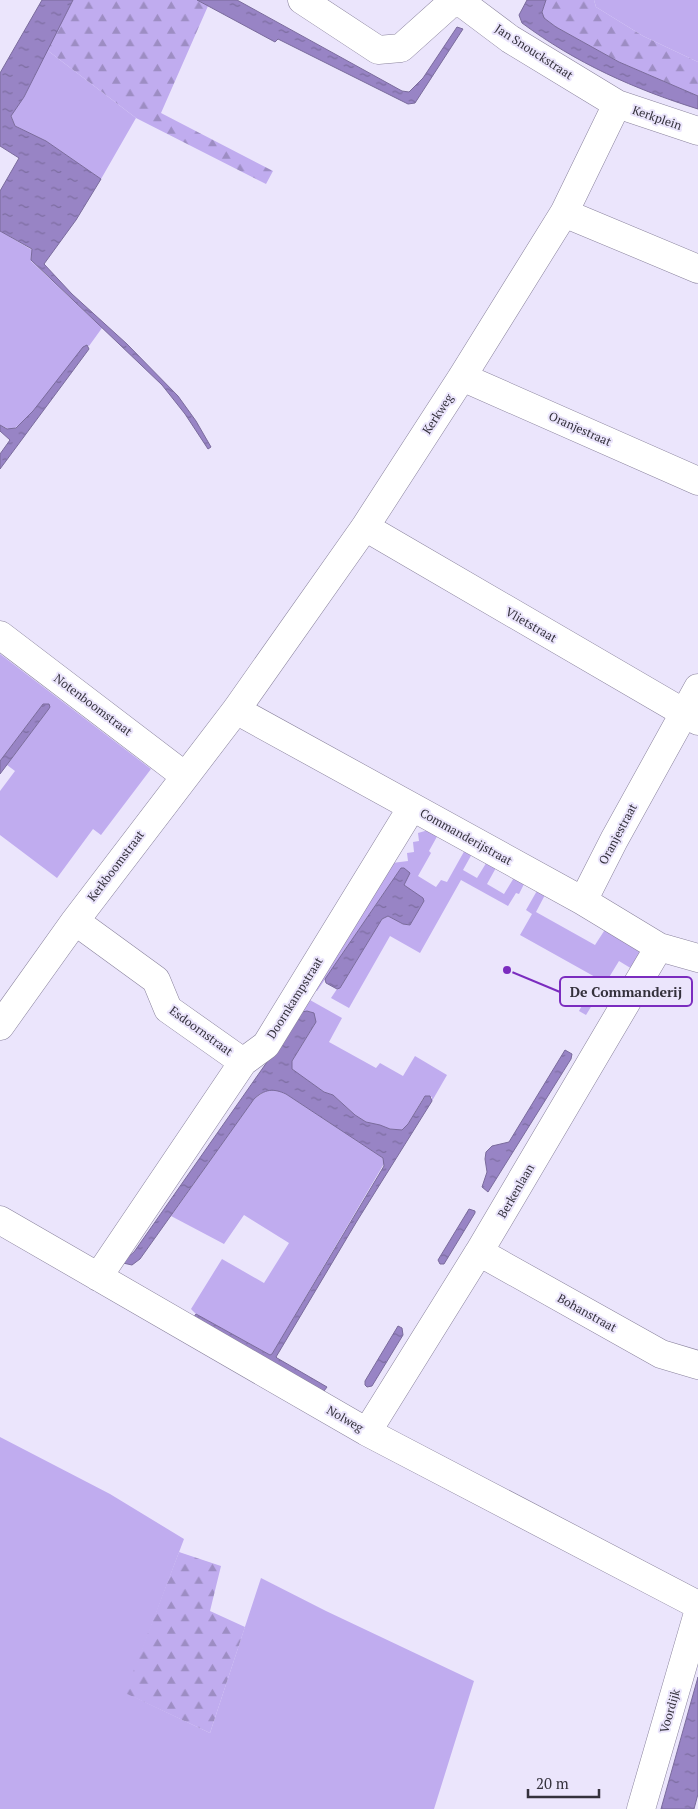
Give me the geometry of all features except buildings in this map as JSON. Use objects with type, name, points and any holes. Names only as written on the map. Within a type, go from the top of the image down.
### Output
[{"type":"street","name":"Jan Snouckstraat","points":[[302,0],[378,50],[401,48],[450,4],[463,2],[510,39],[617,104]]},
{"type":"street","name":"Kerkplein","points":[[617,104],[698,132]]},
{"type":"street","name":"Kerkweg","points":[[236,710],[365,527],[462,377],[564,213],[617,104]]},
{"type":"street","points":[[564,213],[698,269]]},
{"type":"street","name":"Oranjestraat","points":[[462,377],[698,482]]},
{"type":"street","name":"Vlietstraat","points":[[365,527],[691,718]]},
{"type":"street","name":"Notenboomstraat","points":[[0,635],[185,776]]},
{"type":"street","name":"Oranjestraat","points":[[583,901],[691,718],[698,688]]},
{"type":"street","name":"Kerkboomstraat","points":[[0,1026],[74,921],[236,710]]},
{"type":"street","name":"Commanderijstraat","points":[[236,710],[583,901],[659,947],[698,958]]},
{"type":"street","name":"Doornkampstraat","points":[[98,1277],[243,1062],[266,1045],[412,807]]},
{"type":"street","name":"Esdoornstraat","points":[[74,921],[156,980],[168,1009],[243,1062]]},
{"type":"street","name":"Berkenlaan","points":[[367,1432],[479,1252],[659,947]]},
{"type":"street","name":"Nolweg","points":[[0,1220],[367,1432],[698,1605]]},
{"type":"street","name":"Bohanstraat","points":[[479,1252],[661,1354],[698,1365]]},
{"type":"street","name":"Voordijk","points":[[641,1809],[698,1613]]},
{"type":"green space","points":[[73,0],[197,0],[208,6],[161,113],[273,171],[266,184],[136,118],[47,50]]},
{"type":"green space","points":[[546,0],[594,0],[596,7],[643,36],[698,62],[698,96],[619,62],[556,27],[544,18],[542,12]]},
{"type":"green space","points":[[594,0],[698,0],[698,62],[643,36],[596,7]]},
{"type":"green space","points":[[47,50],[136,118],[101,179],[46,141],[15,126],[11,115],[24,97]]},
{"type":"green space","points":[[0,231],[32,250],[31,261],[102,328],[29,416],[11,430],[0,425]]},
{"type":"green space","points":[[0,654],[151,769],[101,835],[93,829],[57,878],[0,835],[0,791],[15,771],[7,765],[48,710],[43,704],[0,761]]},
{"type":"green space","points":[[432,829],[439,833],[429,851],[431,853],[418,876],[436,887],[441,880],[447,882],[466,848],[473,852],[463,870],[477,878],[488,860],[497,866],[487,884],[504,894],[515,876],[525,882],[519,894],[516,893],[508,906],[461,880],[420,953],[390,936],[349,1008],[331,998],[337,989],[340,988],[382,919],[388,916],[403,924],[410,925],[424,901],[404,885],[401,868],[317,991],[309,986],[384,864],[408,861],[407,853],[414,852],[413,842],[419,841],[418,833]]},
{"type":"green space","points":[[538,889],[546,893],[536,912],[595,945],[606,928],[636,945],[641,953],[637,972],[619,961],[586,1015],[579,1011],[597,978],[520,935],[532,914],[526,910]]},
{"type":"green space","points":[[310,1000],[342,1018],[329,1042],[376,1068],[380,1063],[403,1076],[415,1056],[447,1075],[432,1101],[432,1097],[425,1096],[405,1129],[398,1131],[366,1122],[355,1115],[333,1095],[324,1092],[291,1069],[292,1061],[315,1024],[310,1011],[302,1012]]},
{"type":"green space","points":[[267,1090],[278,1090],[286,1094],[383,1158],[385,1162],[270,1355],[196,1314],[191,1309],[222,1259],[264,1283],[289,1243],[244,1215],[224,1244],[171,1216],[254,1099]]},
{"type":"green space","points":[[0,1437],[110,1494],[184,1539],[126,1693],[210,1733],[261,1578],[474,1681],[434,1809],[0,1809]]},
{"type":"green space","points":[[179,1552],[221,1566],[210,1611],[245,1627],[210,1733],[125,1693]]},
{"type":"water","points":[[42,0],[73,0],[24,97],[11,116],[15,126],[46,141],[101,179],[76,220],[44,264],[72,294],[127,344],[178,396],[196,421],[211,447],[208,449],[185,414],[162,385],[31,260],[32,249],[0,231],[0,191],[19,158],[0,146],[0,73]]},
{"type":"water","points":[[197,0],[237,0],[402,91],[409,92],[423,78],[457,27],[463,29],[415,103],[408,104],[278,39],[275,42]]},
{"type":"water","points":[[527,0],[546,0],[542,12],[544,18],[556,27],[619,62],[698,96],[698,109],[628,84],[563,51],[522,23],[519,15]]},
{"type":"water","points":[[87,345],[89,349],[0,469],[0,454],[10,440],[0,431],[0,425],[7,429],[16,428],[33,411],[83,347]]},
{"type":"water","points":[[43,704],[49,704],[50,707],[0,774],[0,761]]},
{"type":"water","points":[[401,868],[410,873],[404,885],[423,898],[424,901],[410,925],[403,924],[388,916],[382,919],[340,988],[337,989],[326,983],[325,979]]},
{"type":"water","points":[[302,1012],[314,1013],[316,1022],[292,1061],[292,1069],[324,1092],[333,1095],[355,1115],[366,1122],[390,1129],[402,1130],[408,1124],[425,1096],[430,1096],[432,1101],[357,1221],[276,1357],[327,1387],[324,1391],[193,1318],[196,1314],[270,1355],[272,1354],[384,1166],[383,1158],[286,1094],[269,1090],[254,1099],[140,1259],[132,1265],[123,1263],[134,1252]]},
{"type":"water","points":[[565,1050],[572,1054],[571,1059],[488,1192],[482,1187],[487,1172],[486,1152],[492,1146],[509,1142]]},
{"type":"water","points":[[469,1209],[475,1211],[475,1213],[444,1264],[440,1264],[438,1260]]},
{"type":"water","points":[[398,1326],[402,1328],[403,1335],[372,1386],[367,1387],[365,1381]]},
{"type":"water","points":[[698,1677],[698,1794],[694,1809],[661,1809]]},
{"type":"place","name":"De Commanderij","points":[[507,970]]}]
